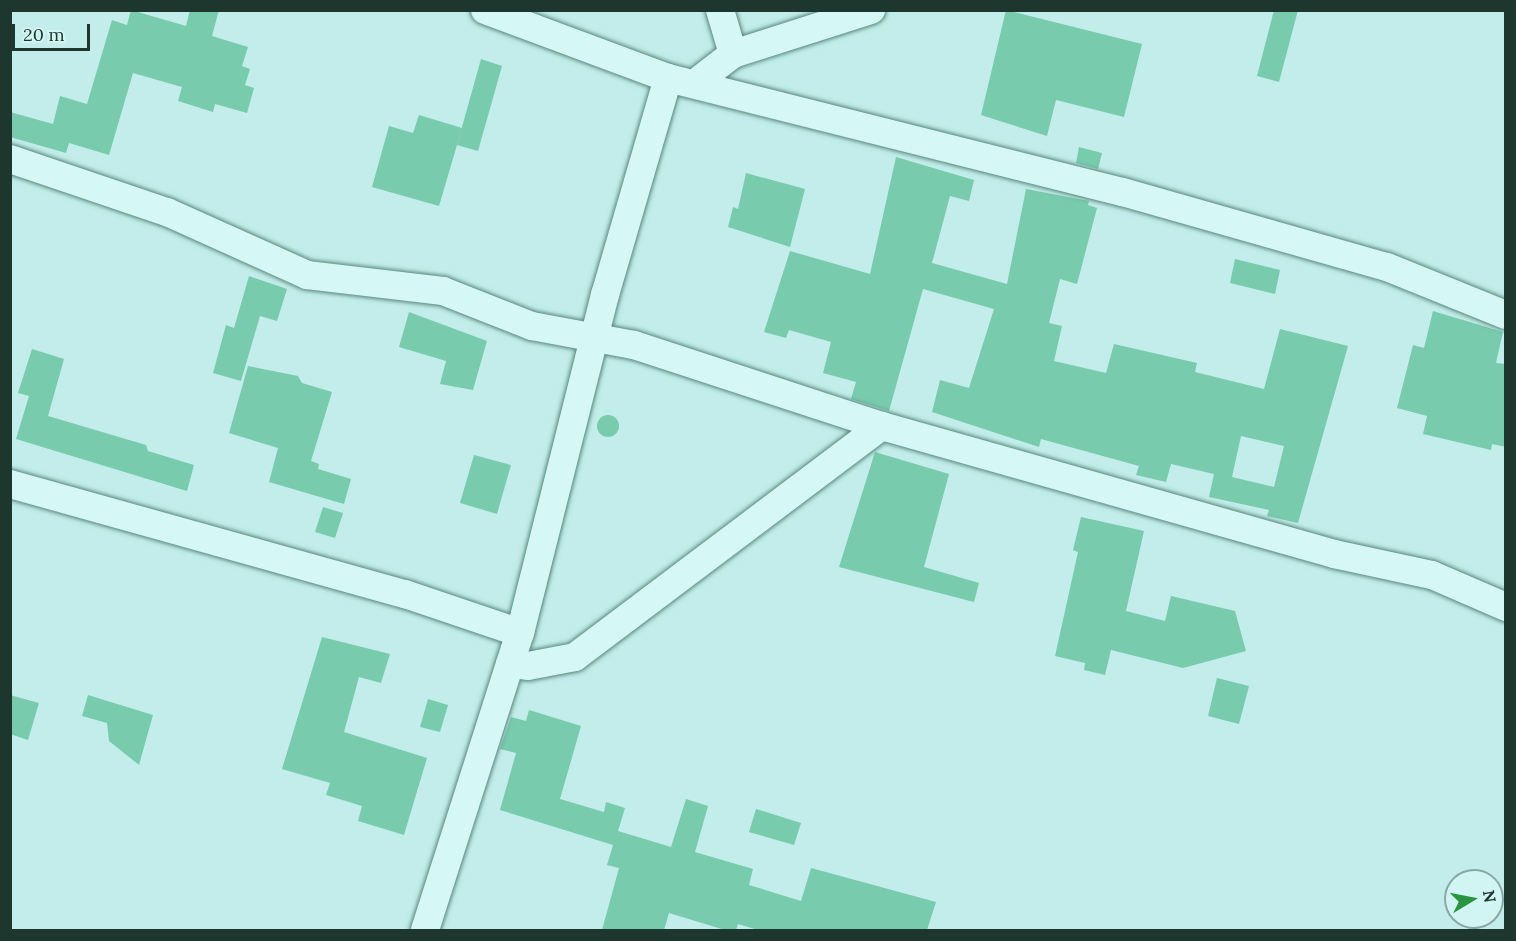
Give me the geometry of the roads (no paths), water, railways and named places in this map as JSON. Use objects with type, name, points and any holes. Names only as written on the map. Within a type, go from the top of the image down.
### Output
[{"type":"street","points":[[485,10],[681,81],[1134,195],[1387,267],[1506,315]]},
{"type":"street","points":[[720,10],[733,54]]},
{"type":"street","points":[[424,930],[520,633],[597,338],[681,81],[733,54],[871,10]]},
{"type":"street","points":[[10,159],[167,213],[307,275],[443,291],[532,326],[634,345],[882,426],[1334,554],[1432,575],[1506,607]]},
{"type":"street","points":[[510,664],[528,666],[574,657],[882,426]]},
{"type":"street","points":[[10,484],[405,594],[520,633]]}]
